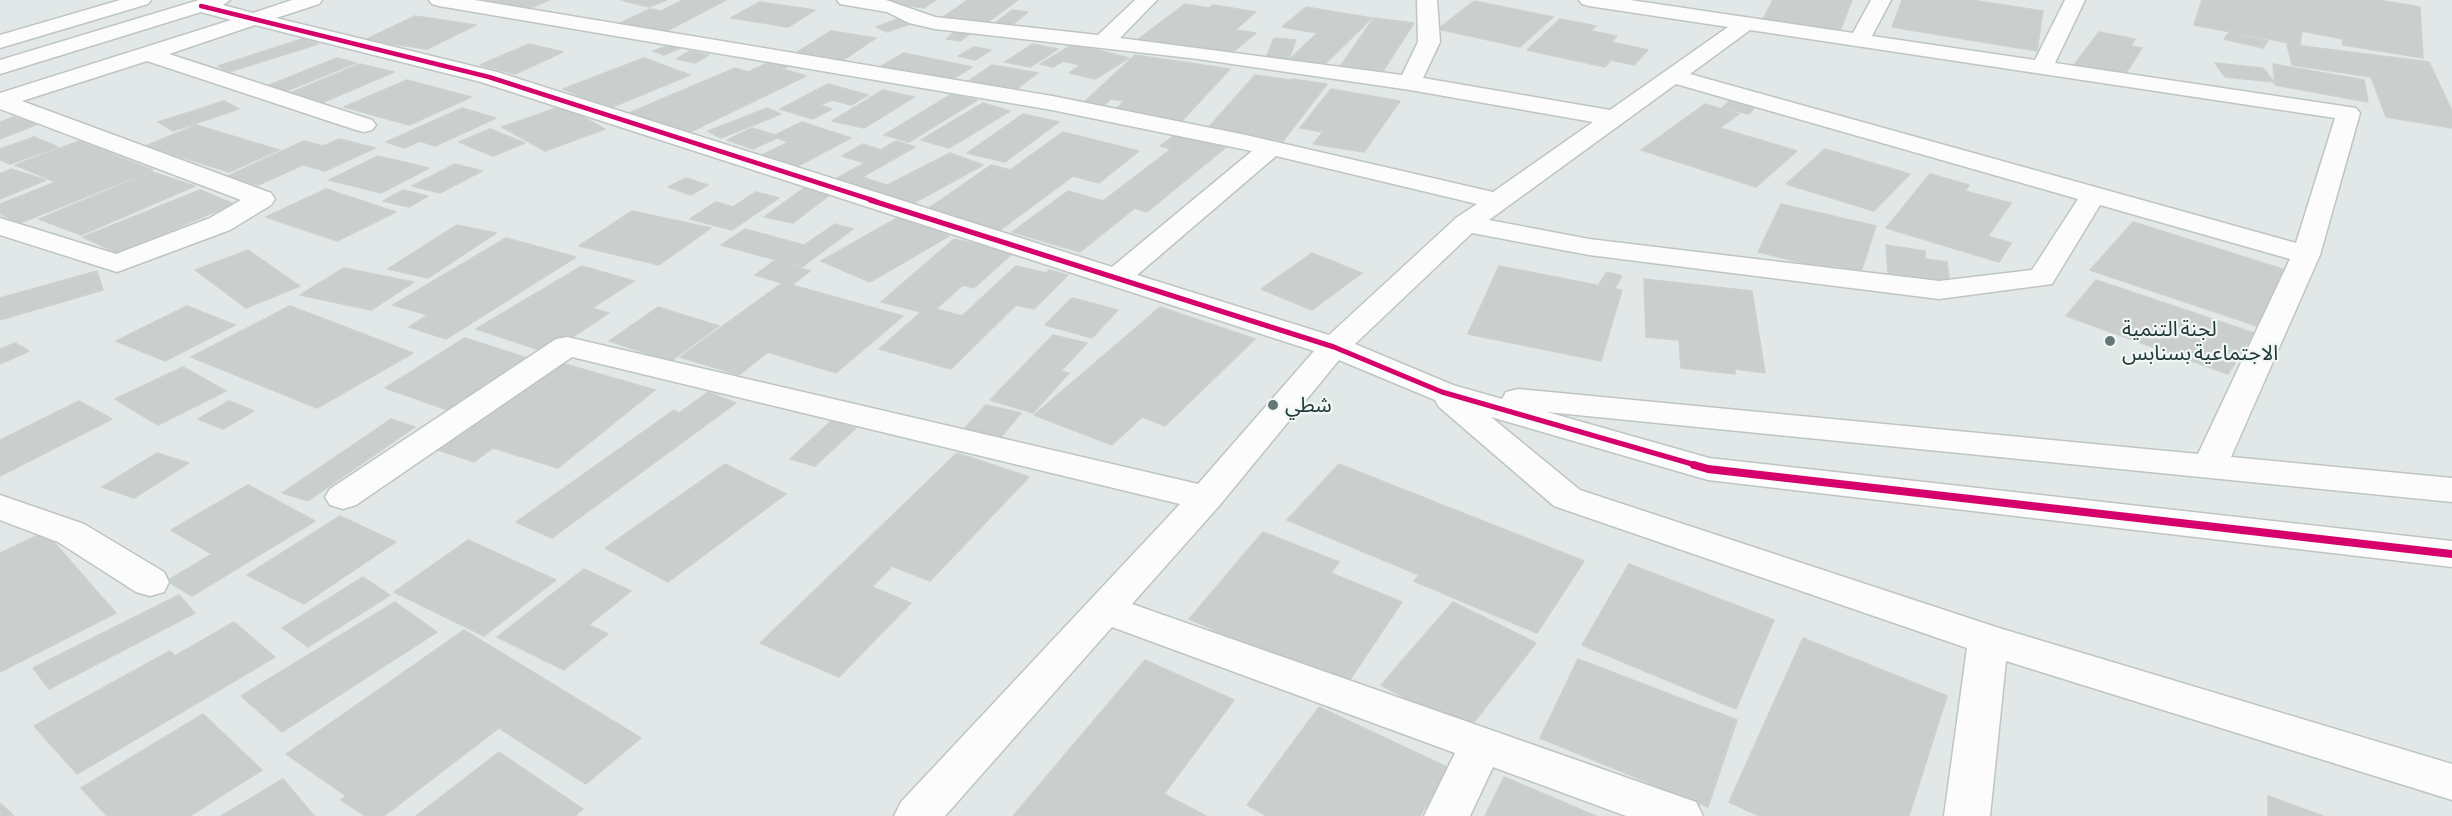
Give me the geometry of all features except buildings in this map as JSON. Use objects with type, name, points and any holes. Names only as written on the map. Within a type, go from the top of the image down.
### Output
[{"type":"street","points":[[0,42],[141,0]]},
{"type":"street","points":[[0,101],[312,0]]},
{"type":"street","points":[[439,0],[1052,103],[1271,148],[1497,201]]},
{"type":"street","points":[[847,0],[892,7],[916,19],[1410,82],[1614,118]]},
{"type":"street","points":[[1103,42],[1147,0]]},
{"type":"street","points":[[1410,82],[1429,42],[1427,0]]},
{"type":"street","points":[[1588,0],[2348,113],[2306,255],[2210,465]]},
{"type":"street","points":[[1860,39],[1881,0]]},
{"type":"street","points":[[2042,67],[2074,0]]},
{"type":"street","points":[[0,67],[210,3],[250,20],[489,76],[741,159],[1334,347],[1442,392],[1708,469],[2452,554]]},
{"type":"street","points":[[916,19],[940,5]]},
{"type":"street","points":[[917,816],[1206,498],[1334,347],[1466,224],[1748,22]]},
{"type":"street","points":[[147,54],[364,125]]},
{"type":"street","points":[[1673,76],[2306,255]]},
{"type":"street","points":[[0,101],[262,200],[220,224],[117,263],[0,226]]},
{"type":"street","points":[[1116,278],[1271,148]]},
{"type":"street","points":[[1466,224],[1589,248],[1939,290],[2042,278],[2093,195]]},
{"type":"street","points":[[343,497],[567,346],[1206,498]]},
{"type":"street","points":[[1442,392],[2452,490]]},
{"type":"street","points":[[1442,392],[1567,498],[1988,640],[2452,782]]},
{"type":"street","points":[[0,507],[71,533],[150,582]]},
{"type":"street","points":[[1103,609],[1680,816]]},
{"type":"street","points":[[1966,816],[1988,640]]},
{"type":"street","points":[[1447,816],[1482,744]]},
{"type":"cycle path","points":[[201,6],[489,77],[1334,347],[1442,392],[1708,469],[2452,554]]},
{"type":"place","name":"لجنة التنمية الاجتماعية بسنابس","points":[[2110,341]]},
{"type":"place","name":"شطي","points":[[1273,405]]}]
